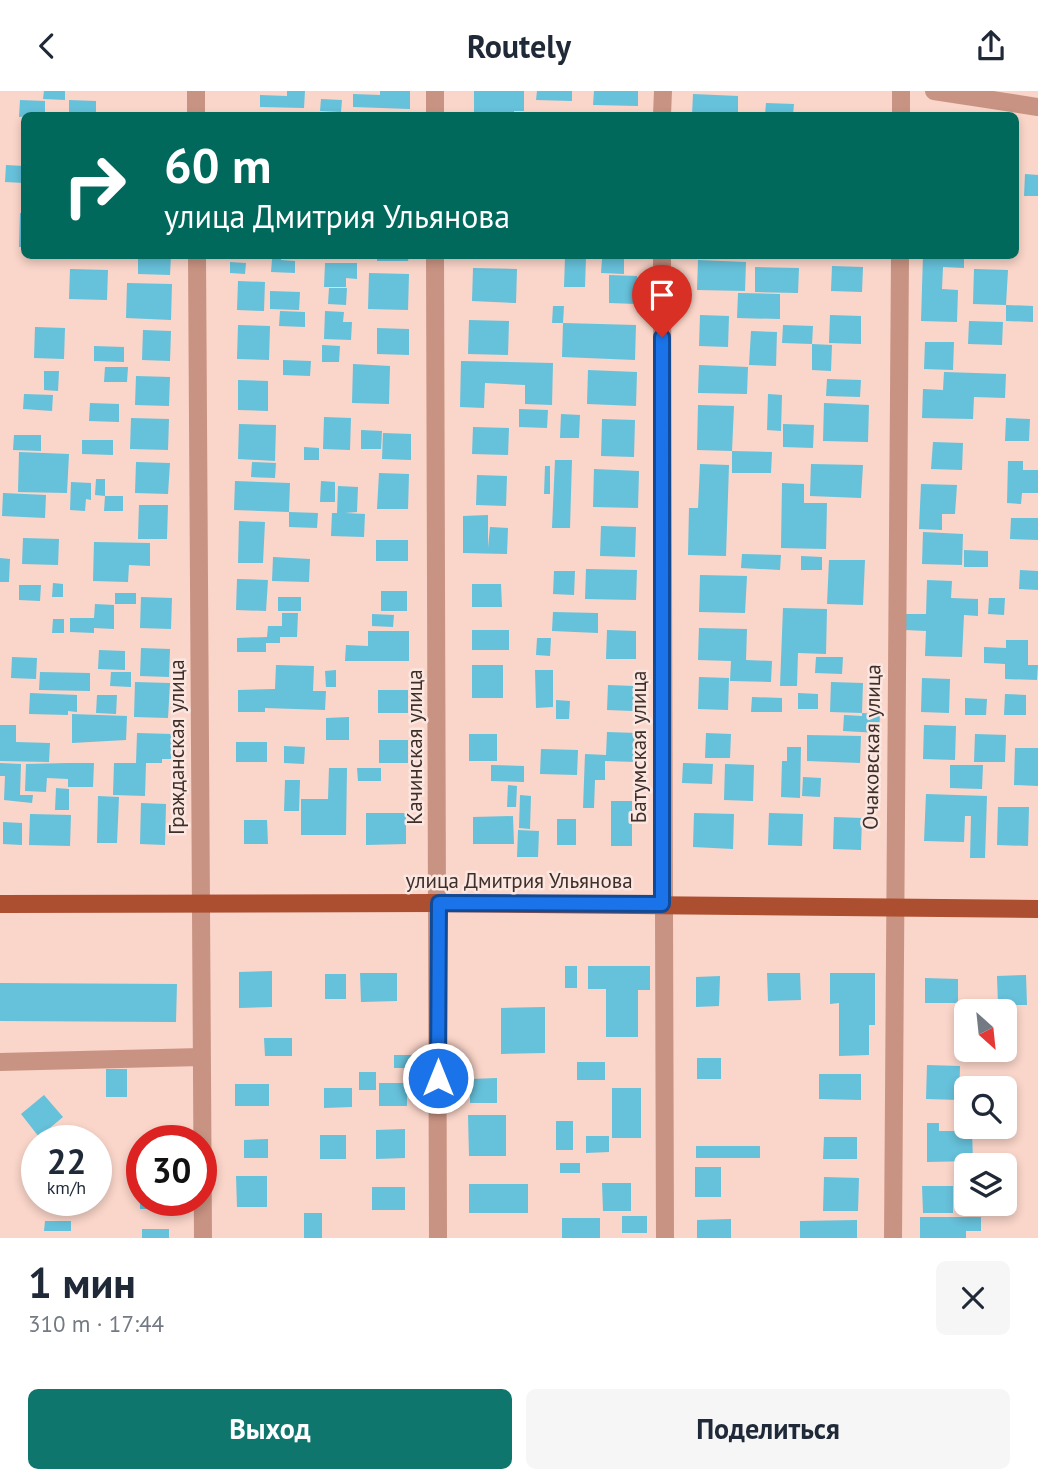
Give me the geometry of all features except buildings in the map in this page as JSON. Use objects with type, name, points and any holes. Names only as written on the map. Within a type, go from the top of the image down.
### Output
[{"type":"main road","name":"улица Дмитрия Ульянова","points":[[0,904],[662,904],[1038,909]]},
{"type":"street","points":[[196,91],[196,112]]},
{"type":"street","points":[[435,91],[435,112]]},
{"type":"street","points":[[663,91],[663,112]]},
{"type":"street","points":[[901,91],[901,112]]},
{"type":"street","points":[[934,91],[1038,107]]},
{"type":"street","name":"Гражданская улица","points":[[197,259],[203,1238]]},
{"type":"street","name":"Качинская улица","points":[[435,259],[438,1238]]},
{"type":"street","name":"Батумская улица","points":[[662,259],[665,1238]]},
{"type":"street","name":"Очаковская улица","points":[[893,1238],[893,909],[900,259]]},
{"type":"street","points":[[0,1062],[201,1057]]},
{"type":"route","points":[[438,1078],[439,903],[662,904],[662,337]]}]
